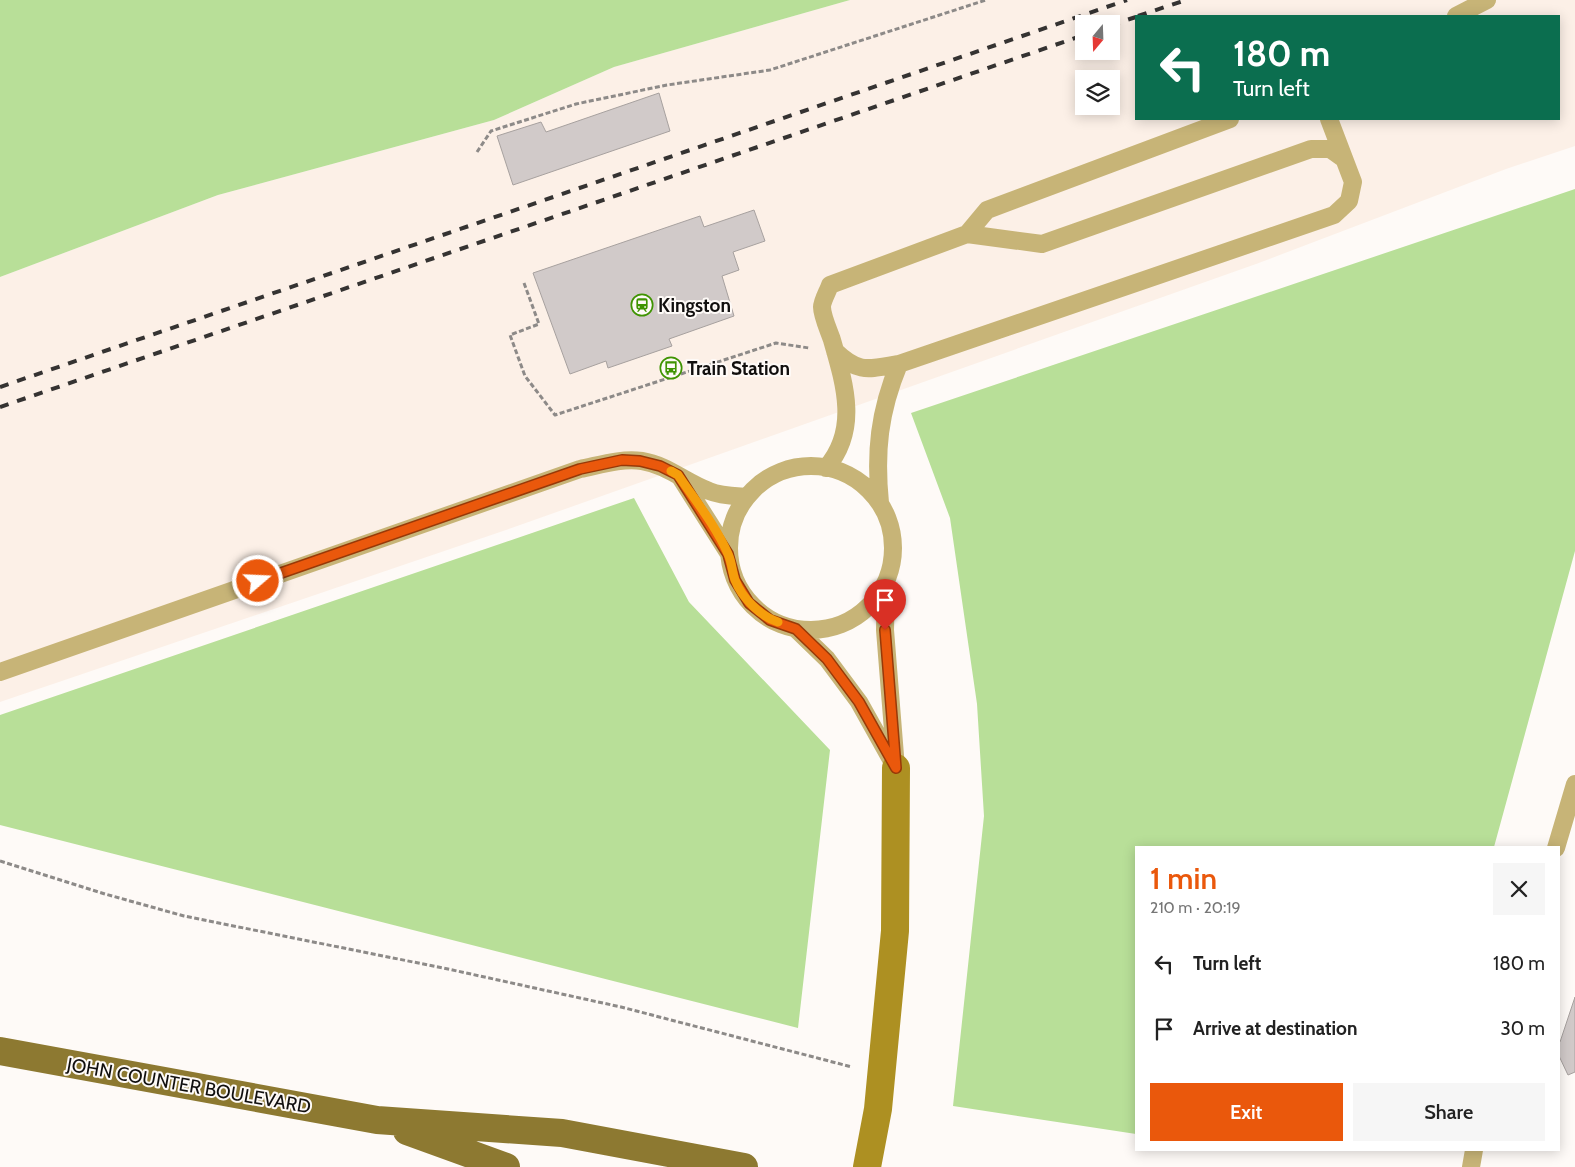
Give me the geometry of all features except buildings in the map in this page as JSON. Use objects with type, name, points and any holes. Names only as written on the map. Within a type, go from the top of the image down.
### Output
[{"type":"main road","name":"JOHN COUNTER BOULEVARD","points":[[0,1051],[377,1120],[562,1133],[744,1167]]},
{"type":"main road","name":"JOHN COUNTER BOULEVARD","points":[[377,1120],[506,1167]]},
{"type":"street","points":[[867,1167],[878,1109],[895,931],[896,768]]},
{"type":"lane","points":[[1458,15],[1487,0]]},
{"type":"lane","points":[[967,234],[987,210],[1225,120]]},
{"type":"lane","points":[[835,351],[848,363],[865,369],[899,364],[1334,215],[1350,201],[1353,182],[1329,120]]},
{"type":"lane","points":[[826,468],[836,457],[843,440],[847,422],[846,404],[835,351],[822,306],[830,286],[967,234],[1042,244],[1311,149],[1330,149],[1344,159]]},
{"type":"lane","points":[[896,768],[885,630],[886,583],[893,556],[891,529],[880,503],[877,472],[882,413],[889,388],[899,364]]},
{"type":"lane","points":[[0,672],[580,469],[622,460],[640,461],[660,466],[708,491],[726,496],[747,497]]},
{"type":"lane","points":[[728,554],[731,528],[741,504],[759,484],[783,470],[810,466],[837,470],[861,483],[880,503]]},
{"type":"lane","points":[[678,475],[728,554],[735,580],[749,603],[770,620],[796,629],[823,630],[848,622],[870,605],[886,583]]},
{"type":"lane","points":[[796,629],[827,659],[859,702],[896,768]]},
{"type":"lane","points":[[1557,846],[1575,784]]},
{"type":"lane","points":[[1471,1167],[1474,1151]]},
{"type":"path","points":[[477,152],[492,131],[576,104],[667,85],[770,70],[986,0]]},
{"type":"path","points":[[524,283],[539,324],[510,334],[525,376],[555,415],[776,344],[835,351]]},
{"type":"path","points":[[0,861],[105,894],[184,916],[621,1007],[677,1020],[881,1076]]},
{"type":"shaded area","points":[[850,0],[1575,0],[1575,146],[1506,169],[1256,264],[506,530],[0,702],[0,277],[218,195],[494,120],[614,67]]},
{"type":"green space","points":[[0,0],[850,0],[614,67],[494,120],[218,195],[0,277]]},
{"type":"green space","points":[[1575,189],[1575,551],[1494,846],[1135,846],[1135,1134],[953,1106],[984,816],[977,704],[950,518],[911,413]]},
{"type":"green space","points":[[634,498],[689,602],[830,750],[798,1028],[0,825],[0,715]]},
{"type":"railway","points":[[0,387],[1127,0]]},
{"type":"railway","points":[[1141,15],[1186,0]]},
{"type":"railway","points":[[1120,22],[1135,17]]},
{"type":"railway","points":[[0,407],[1075,38]]},
{"type":"slow traffic","points":[[671,471],[678,475],[714,529],[728,554],[735,580],[749,603],[770,620],[778,622]]},
{"type":"place","name":"Kingston","points":[[642,305]]},
{"type":"place","name":"Train Station","points":[[671,368]]},
{"type":"route","points":[[258,581],[580,469],[622,460],[640,461],[660,466],[678,475],[714,529],[728,554],[735,580],[749,603],[770,620],[796,629],[827,659],[859,702],[896,768],[885,630]]}]
